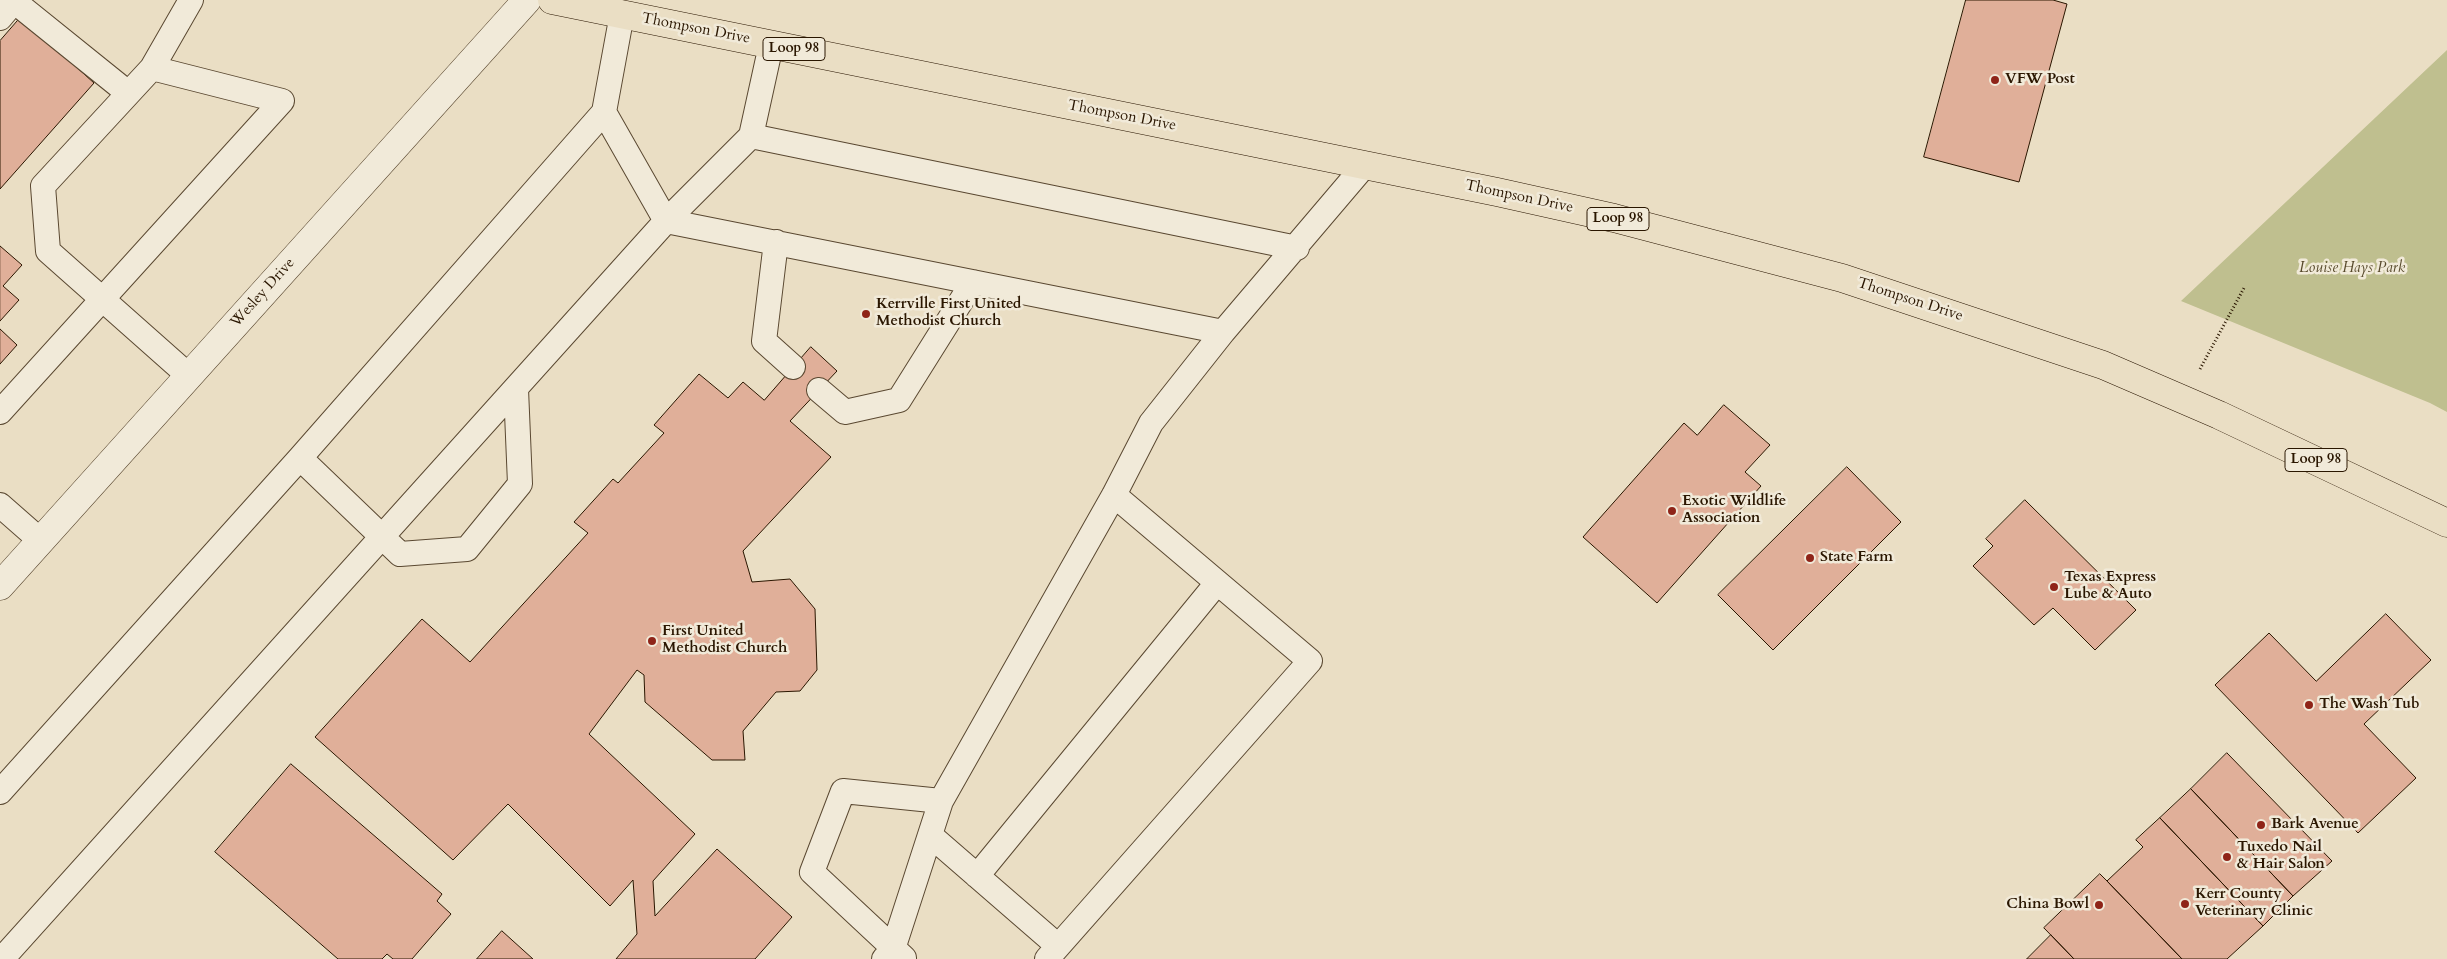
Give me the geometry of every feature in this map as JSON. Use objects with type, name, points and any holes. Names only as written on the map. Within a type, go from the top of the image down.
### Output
[{"type":"main road","name":"Thompson Drive","points":[[552,0],[1365,165],[1614,218],[1842,278],[1954,314],[2112,369],[2219,415],[2447,523]]},
{"type":"street","name":"Wesley Drive","points":[[0,586],[527,0]]},
{"type":"lane","points":[[189,376],[48,251],[44,186],[152,68],[191,0]]},
{"type":"lane","points":[[10,6],[128,93]]},
{"type":"lane","points":[[0,792],[300,458],[604,112],[622,14]]},
{"type":"lane","points":[[2,959],[666,221],[751,136],[771,45]]},
{"type":"lane","points":[[0,412],[282,101],[152,68]]},
{"type":"lane","points":[[604,112],[666,221],[1223,332]]},
{"type":"lane","points":[[751,136],[1296,248]]},
{"type":"lane","points":[[941,801],[843,791],[812,872],[894,956],[941,801],[1114,495],[1151,423],[1223,332],[1365,165]]},
{"type":"lane","points":[[776,242],[764,341],[793,368]]},
{"type":"lane","points":[[820,390],[845,412],[899,400],[973,282]]},
{"type":"lane","points":[[300,458],[400,554],[467,549],[520,484],[516,389]]},
{"type":"lane","points":[[930,835],[976,876],[1052,953],[1310,661],[1114,495]]},
{"type":"lane","points":[[0,505],[41,541]]},
{"type":"lane","points":[[976,876],[1217,583]]},
{"type":"path","points":[[2214,342],[2244,288]]},
{"type":"green space","name":"Louise Hays Park","points":[[2447,50],[2447,412],[2430,403],[2181,301]]},
{"type":"building","name":"VFW Post","points":[[1966,0],[2053,0],[2067,4],[2019,182],[1924,157]]},
{"type":"building","points":[[21,17],[94,83],[0,189],[0,41]]},
{"type":"building","points":[[0,246],[22,265],[3,286],[19,300],[0,321]]},
{"type":"building","points":[[0,329],[17,345],[0,364]]},
{"type":"building","name":"First United Methodist Church","points":[[811,347],[837,371],[790,421],[831,457],[743,551],[752,582],[790,579],[815,609],[817,670],[800,691],[776,692],[743,731],[745,760],[712,760],[645,702],[644,675],[637,670],[589,734],[695,834],[653,881],[655,916],[717,849],[792,917],[755,959],[616,959],[637,934],[633,880],[610,906],[508,804],[453,860],[315,737],[422,619],[470,662],[588,533],[574,522],[613,479],[618,483],[664,433],[654,425],[699,374],[728,398],[743,382],[764,400]]},
{"type":"building","name":"Exotic Wildlife Association","points":[[1724,405],[1770,445],[1745,472],[1761,486],[1657,603],[1583,537],[1684,423],[1697,435]]},
{"type":"building","name":"State Farm","points":[[1847,467],[1901,522],[1773,650],[1718,595]]},
{"type":"building","name":"Texas Express Lube & Auto","points":[[2025,500],[2136,610],[2095,650],[2053,608],[2034,625],[1973,566],[1993,546],[1986,539]]},
{"type":"building","name":"The Wash Tub","points":[[2386,614],[2431,660],[2364,724],[2416,778],[2358,833],[2215,685],[2269,633],[2316,681]]},
{"type":"building","name":"Bark Avenue","points":[[2227,753],[2332,861],[2293,896],[2191,789]]},
{"type":"building","points":[[291,764],[442,894],[437,901],[451,914],[412,959],[393,959],[387,954],[382,959],[338,959],[215,852]]},
{"type":"building","name":"Tuxedo Nail & Hair Salon","points":[[2191,789],[2293,896],[2263,926],[2160,818]]},
{"type":"building","name":"Kerr County Veterinary Clinic","points":[[2160,818],[2263,926],[2227,959],[2182,959],[2107,881],[2143,847],[2136,840]]},
{"type":"building","name":"China Bowl","points":[[2100,874],[2182,959],[2074,959],[2044,928]]},
{"type":"building","points":[[502,931],[533,959],[477,959]]},
{"type":"building","points":[[2051,935],[2074,959],[2027,959]]},
{"type":"place","name":"VFW Post","points":[[1995,80]]},
{"type":"place","name":"Kerrville First United Methodist Church","points":[[866,314]]},
{"type":"place","name":"Exotic Wildlife Association","points":[[1672,511]]},
{"type":"place","name":"State Farm","points":[[1810,558]]},
{"type":"place","name":"Texas Express Lube & Auto","points":[[2054,587]]},
{"type":"place","name":"First United Methodist Church","points":[[652,641]]},
{"type":"place","name":"The Wash Tub","points":[[2309,705]]},
{"type":"place","name":"Bark Avenue","points":[[2261,825]]},
{"type":"place","name":"Tuxedo Nail & Hair Salon","points":[[2227,857]]},
{"type":"place","name":"Kerr County Veterinary Clinic","points":[[2185,904]]},
{"type":"place","name":"China Bowl","points":[[2099,905]]}]
